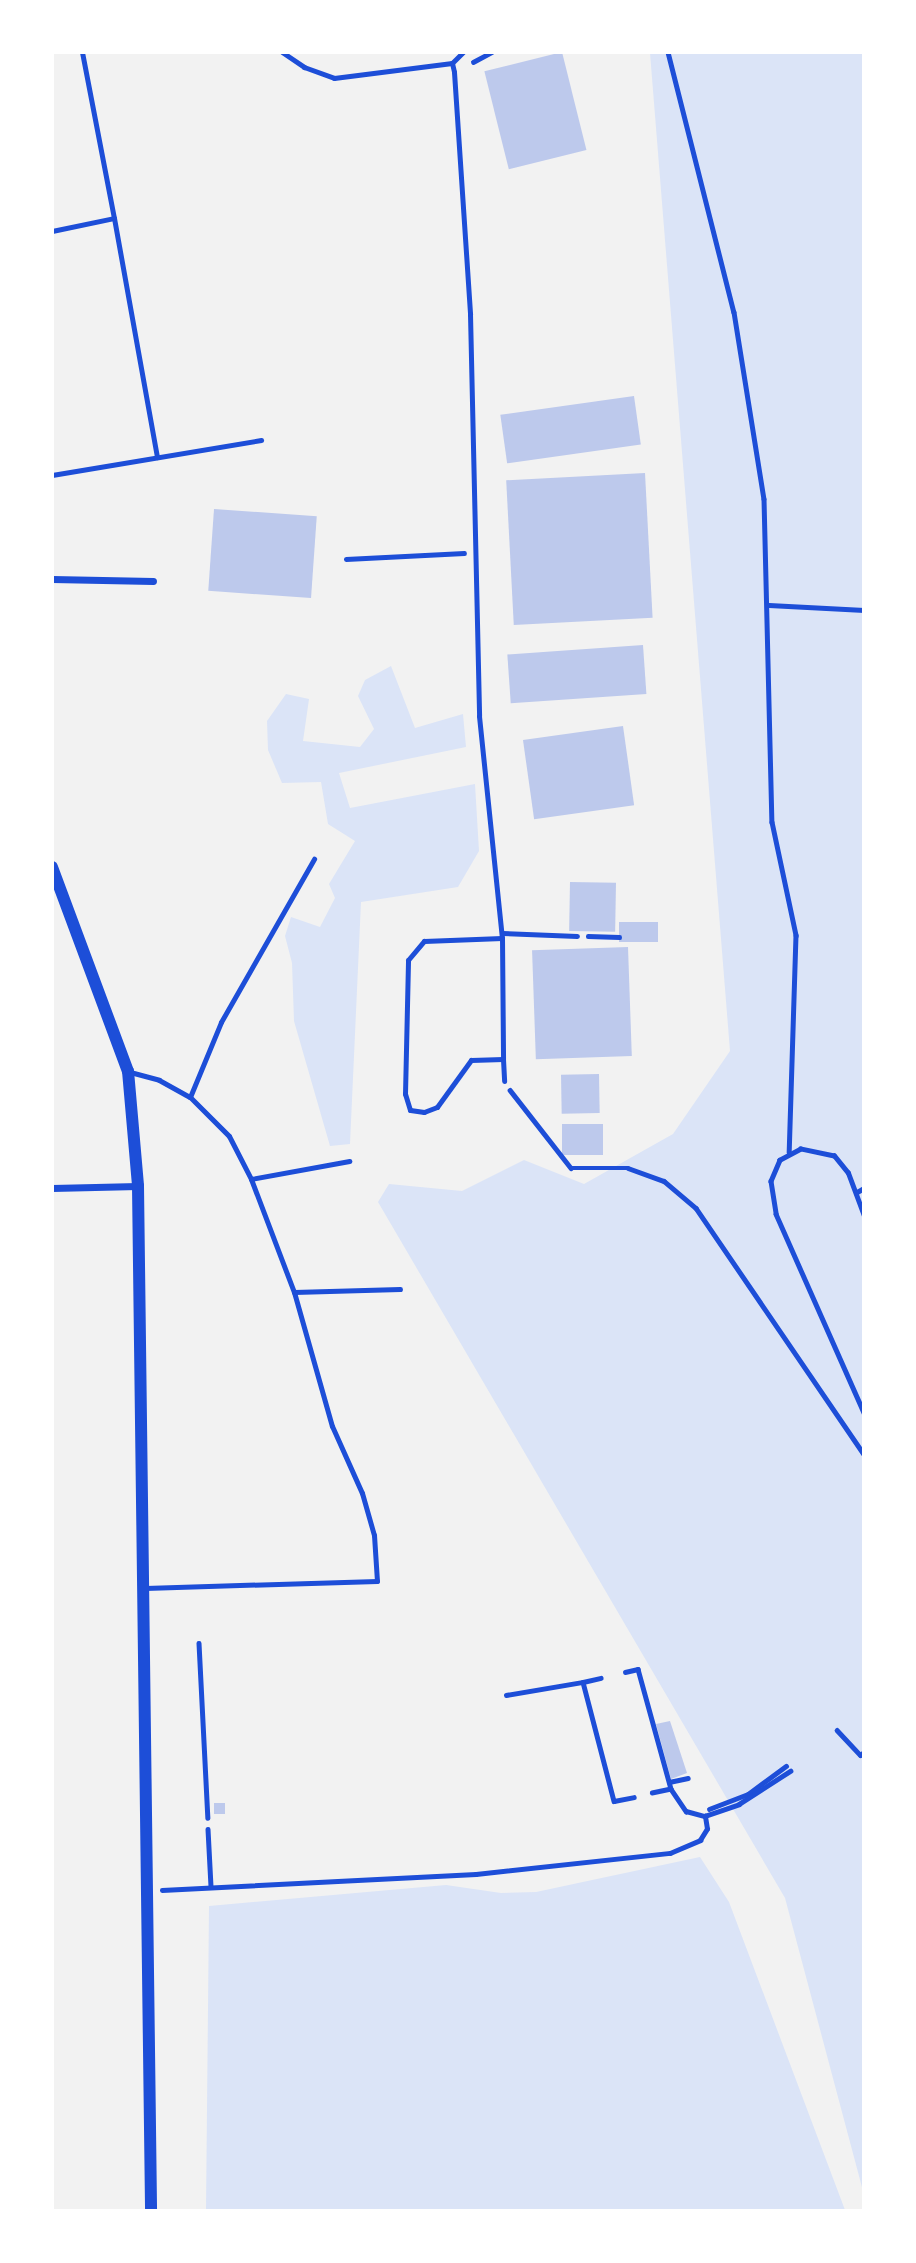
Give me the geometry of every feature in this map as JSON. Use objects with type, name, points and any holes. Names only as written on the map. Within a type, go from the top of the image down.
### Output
[{"type":"street","points":[[52,579],[153,581]]},
{"type":"street","points":[[52,867],[128,1071],[138,1186],[151,2210]]},
{"type":"street","points":[[52,1188],[138,1186]]},
{"type":"lane","points":[[82,52],[157,457]]},
{"type":"lane","points":[[282,52],[334,78],[452,64],[463,52]]},
{"type":"lane","points":[[452,64],[465,195],[479,716],[499,891],[504,1081]]},
{"type":"lane","points":[[52,231],[114,218]]},
{"type":"lane","points":[[52,475],[261,440]]},
{"type":"lane","points":[[190,1097],[221,1022],[314,859]]},
{"type":"lane","points":[[503,1059],[471,1060],[432,1110],[415,1112],[408,1106],[406,970],[413,951],[424,941],[502,936],[577,936]]},
{"type":"lane","points":[[128,1071],[159,1080],[190,1097],[229,1136],[251,1179],[294,1292],[332,1426],[371,1525],[376,1581],[142,1588]]},
{"type":"lane","points":[[251,1179],[349,1161]]},
{"type":"lane","points":[[294,1292],[400,1289]]},
{"type":"path","points":[[668,52],[734,312],[764,499],[769,605],[772,822],[796,935],[789,1152],[774,1170],[771,1193],[790,1248],[863,1413]]},
{"type":"path","points":[[346,559],[476,552]]},
{"type":"path","points":[[769,605],[863,610]]},
{"type":"path","points":[[577,936],[619,937]]},
{"type":"path","points":[[504,1081],[571,1168],[628,1168],[664,1181],[695,1208],[863,1454]]},
{"type":"path","points":[[789,1152],[812,1148],[834,1156],[857,1192],[863,1216]]},
{"type":"path","points":[[857,1192],[863,1188]]},
{"type":"path","points":[[199,1643],[208,1818]]},
{"type":"path","points":[[625,1672],[638,1668],[671,1789],[686,1811],[705,1815],[739,1804],[788,1769],[748,1794],[709,1809]]},
{"type":"path","points":[[506,1695],[601,1678]]},
{"type":"path","points":[[583,1682],[614,1801],[634,1797]]},
{"type":"path","points":[[837,1730],[860,1755],[863,1752]]},
{"type":"path","points":[[669,1782],[688,1777]]},
{"type":"path","points":[[653,1793],[671,1789]]},
{"type":"path","points":[[160,1890],[476,1874],[670,1853],[701,1840],[707,1829],[705,1815]]},
{"type":"path","points":[[208,1829],[211,1887]]},
{"type":"shaded area","points":[[650,53],[863,53],[863,2191],[785,1898],[378,1202],[389,1184],[462,1191],[524,1160],[584,1184],[673,1134],[730,1051]]},
{"type":"shaded area","points":[[391,666],[415,728],[463,714],[466,747],[339,773],[350,808],[475,784],[479,851],[458,887],[361,902],[350,1144],[330,1146],[294,1021],[292,963],[285,936],[291,917],[320,927],[335,898],[329,884],[355,841],[328,824],[321,782],[282,783],[268,750],[267,721],[286,694],[309,699],[303,741],[360,747],[374,729],[358,696],[365,680]]},
{"type":"shaded area","points":[[700,1857],[729,1902],[845,2210],[206,2210],[209,1906],[446,1885],[501,1893],[536,1892]]},
{"type":"building","points":[[562,52],[586,150],[509,169],[484,71]]},
{"type":"building","points":[[634,396],[641,445],[507,463],[500,415]]},
{"type":"building","points":[[645,473],[653,618],[514,625],[506,480]]},
{"type":"building","points":[[214,509],[317,516],[311,598],[208,591]]},
{"type":"building","points":[[643,645],[646,694],[511,703],[507,654]]},
{"type":"building","points":[[623,726],[634,805],[534,819],[523,740]]},
{"type":"building","points":[[570,882],[616,883],[615,932],[569,931]]},
{"type":"building","points":[[619,922],[658,922],[658,942],[619,942]]},
{"type":"building","points":[[628,947],[632,1056],[536,1059],[532,950]]},
{"type":"building","points":[[599,1074],[600,1113],[562,1114],[561,1075]]},
{"type":"building","points":[[562,1124],[603,1124],[603,1155],[562,1155]]},
{"type":"building","points":[[670,1721],[687,1773],[671,1779],[656,1724]]},
{"type":"building","points":[[214,1803],[225,1803],[225,1814],[214,1814]]}]
